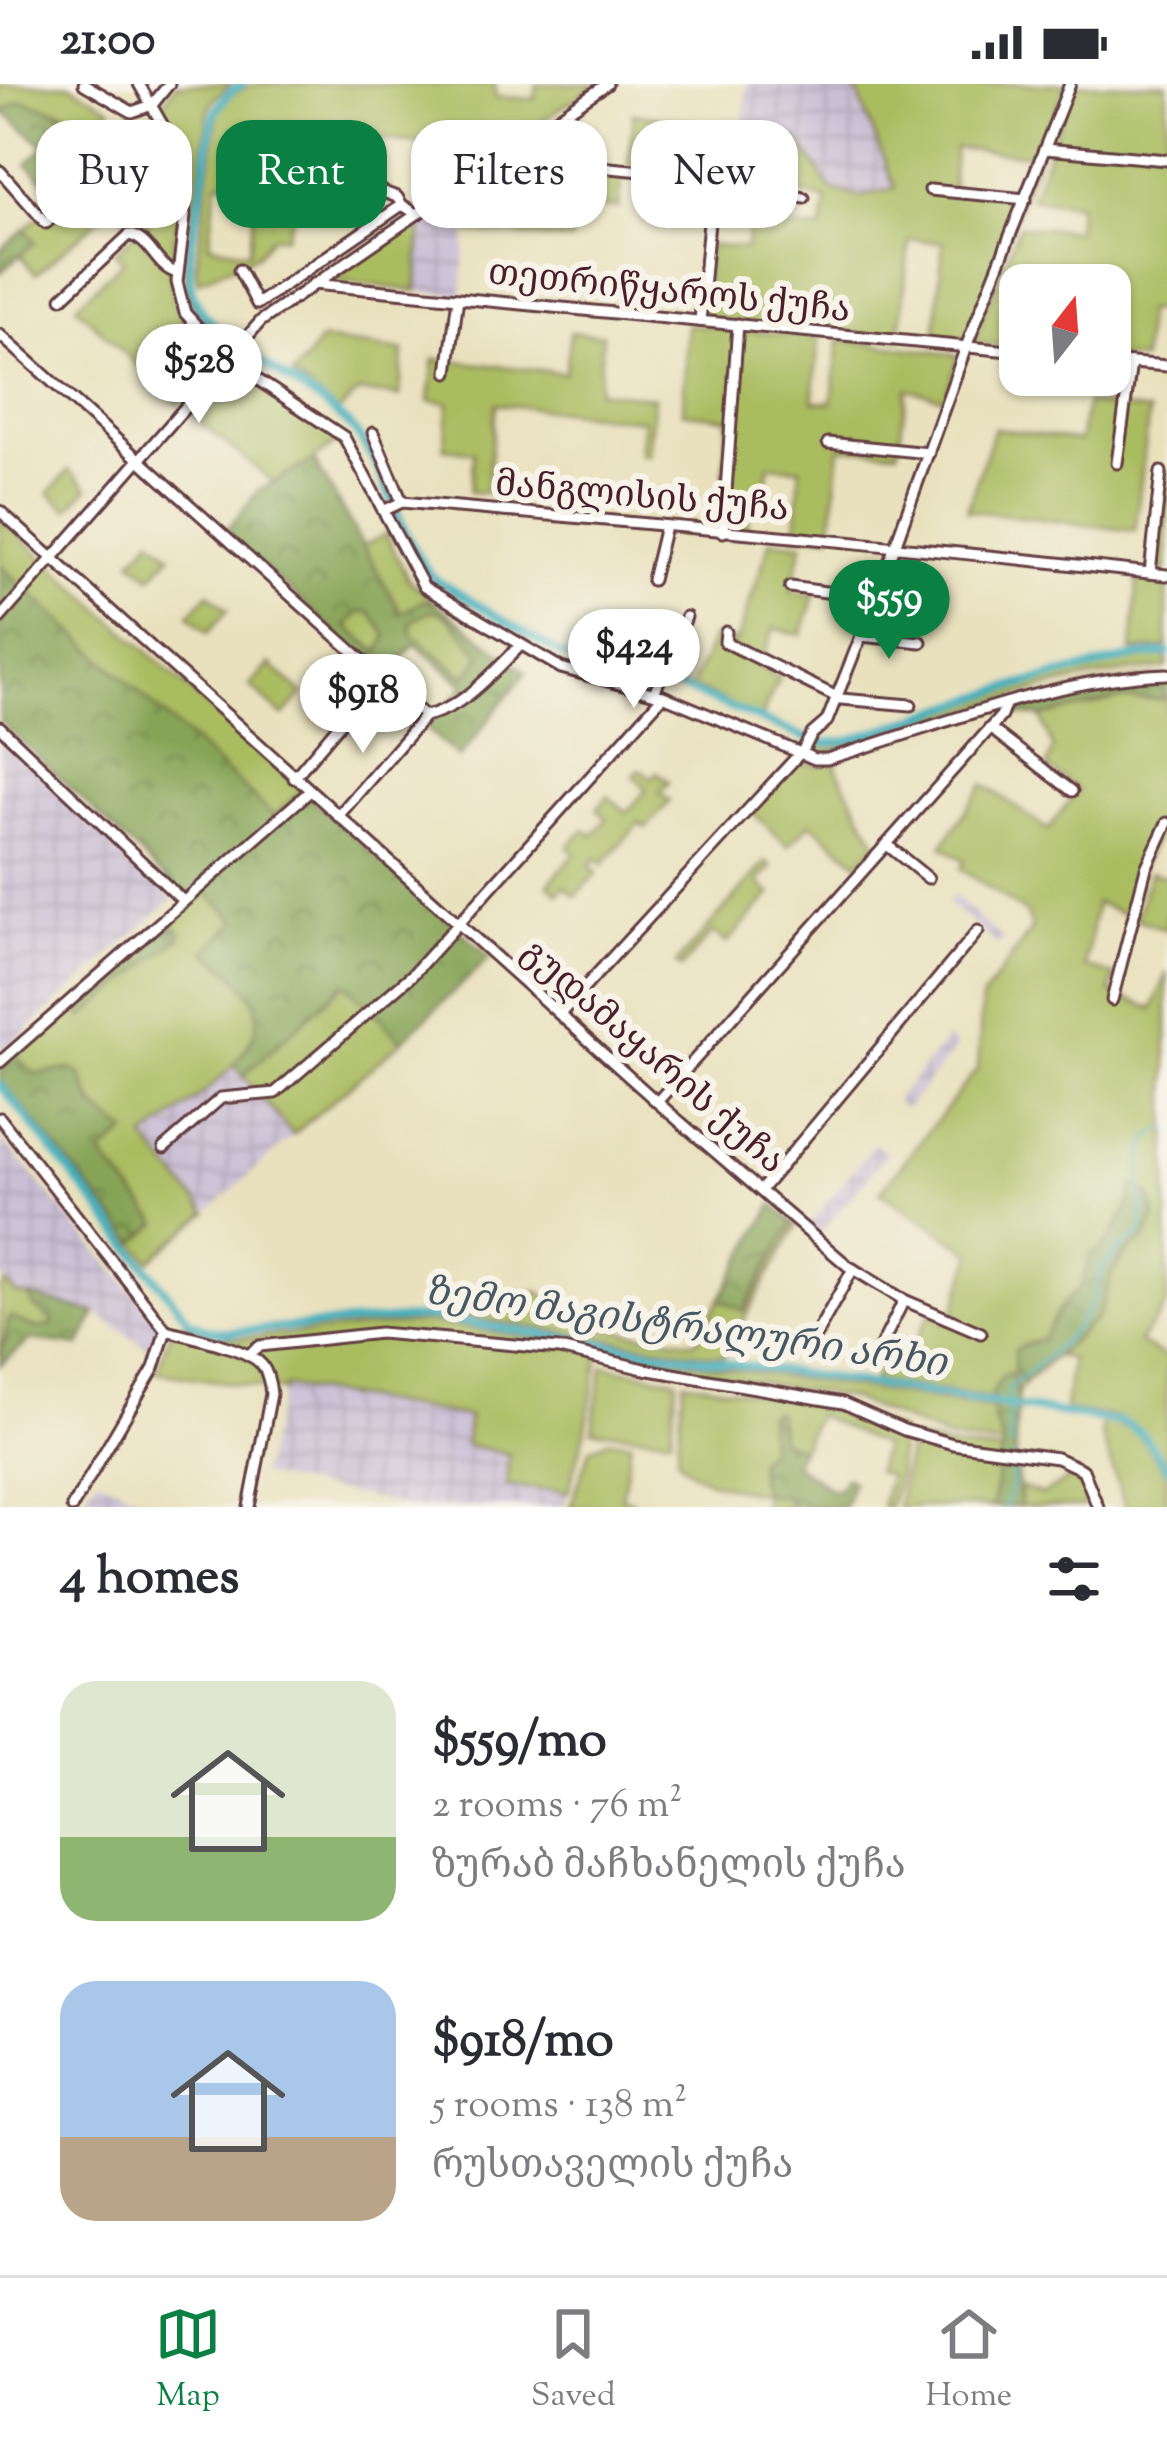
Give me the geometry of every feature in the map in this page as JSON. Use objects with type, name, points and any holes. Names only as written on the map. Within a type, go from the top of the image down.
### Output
[{"type":"street","points":[[84,84],[132,112],[152,105],[169,84]]},
{"type":"street","points":[[140,84],[176,150],[182,172],[185,216],[177,273],[185,313],[230,357],[344,437],[393,506]]},
{"type":"street","points":[[555,120],[607,84]]},
{"type":"street","points":[[561,1013],[827,722],[1070,84]]},
{"type":"street","points":[[1045,149],[1167,160]]},
{"type":"street","points":[[0,171],[36,212]]},
{"type":"street","points":[[930,190],[1026,199]]},
{"type":"street","points":[[387,193],[411,210]]},
{"type":"street","points":[[798,197],[804,198]]},
{"type":"street","points":[[239,270],[253,299],[257,304],[263,302],[402,205]]},
{"type":"street","points":[[0,618],[261,321],[411,218]]},
{"type":"street","points":[[700,321],[708,228]]},
{"type":"street","points":[[62,298],[129,236],[140,238],[169,272],[177,273]]},
{"type":"street","name":"თეთრიწყაროს ქუჩა","points":[[313,284],[999,350]]},
{"type":"street","points":[[448,372],[458,298]]},
{"type":"street","points":[[723,532],[738,324]]},
{"type":"street","points":[[0,335],[425,716]]},
{"type":"street","points":[[1131,363],[1167,366]]},
{"type":"street","points":[[1117,463],[1126,396]]},
{"type":"street","points":[[373,434],[393,506],[424,586],[561,668],[659,687],[800,751],[827,759],[1006,704],[1100,681],[1167,674]]},
{"type":"street","points":[[828,443],[929,453]]},
{"type":"street","points":[[1150,573],[1161,472]]},
{"type":"street","name":"მანგლისის ქუჩა","points":[[393,506],[895,545],[1167,575]]},
{"type":"street","name":"გუდამაყარის ქუჩა","points":[[0,511],[657,1102],[853,1269],[904,1300],[981,1334]]},
{"type":"street","points":[[652,580],[665,526]]},
{"type":"street","points":[[790,587],[876,599]]},
{"type":"street","points":[[164,1148],[220,1098],[275,1093],[412,975],[460,925],[659,687],[686,616]]},
{"type":"street","points":[[726,632],[724,642],[837,697],[910,705]]},
{"type":"street","points":[[861,636],[921,642]]},
{"type":"street","points":[[338,816],[425,716],[443,712],[485,682],[519,647]]},
{"type":"street","points":[[294,778],[380,676]]},
{"type":"street","points":[[657,1102],[990,728],[1006,704]]},
{"type":"street","points":[[0,727],[183,901]]},
{"type":"street","points":[[990,728],[1072,791]]},
{"type":"street","points":[[0,1062],[309,792]]},
{"type":"street","points":[[1112,1000],[1146,868],[1167,823]]},
{"type":"street","points":[[886,845],[928,878]]},
{"type":"street","points":[[761,1190],[978,931]]},
{"type":"street","points":[[0,1118],[166,1330],[261,1363],[271,1394],[249,1507]]},
{"type":"street","points":[[814,1340],[853,1269]]},
{"type":"street","points":[[876,1356],[904,1300]]},
{"type":"street","points":[[72,1507],[154,1368],[166,1330]]},
{"type":"street","points":[[248,1355],[260,1346],[380,1333],[559,1349],[644,1369],[843,1403],[931,1438],[1057,1458],[1083,1470],[1098,1507]]},
{"type":"shaded area","points":[[747,84],[854,84],[896,187],[861,197],[832,190],[798,140],[798,120],[743,120]]},
{"type":"shaded area","points":[[467,228],[462,295],[416,291],[421,230]]},
{"type":"shaded area","points":[[0,733],[173,899],[0,1055]]},
{"type":"shaded area","points":[[954,896],[1004,940],[998,945],[948,903]]},
{"type":"shaded area","points":[[947,1039],[957,1047],[905,1109],[895,1101]]},
{"type":"shaded area","points":[[234,1065],[293,1135],[207,1213],[144,1139]]},
{"type":"shaded area","points":[[0,1137],[157,1320],[154,1352],[96,1313],[16,1294],[0,1276]]},
{"type":"shaded area","points":[[875,1143],[887,1153],[819,1236],[808,1226]]},
{"type":"shaded area","points":[[284,1385],[470,1417],[510,1454],[507,1486],[568,1492],[563,1507],[412,1507],[260,1475]]},
{"type":"shaded area","points":[[97,1478],[163,1507],[77,1507]]},
{"type":"green space","points":[[0,84],[69,84],[111,108],[100,120],[75,120],[65,112],[21,101],[0,113]]},
{"type":"green space","points":[[176,84],[231,84],[213,100],[208,113],[185,280],[192,228],[192,120],[166,120],[160,107]]},
{"type":"green space","points":[[253,84],[495,84],[495,97],[535,99],[537,84],[597,84],[544,120],[411,120],[411,142],[387,140],[387,120],[217,120],[227,97]]},
{"type":"green space","points":[[854,84],[1066,84],[965,344],[935,341],[943,242],[909,240],[900,338],[703,318],[709,245],[746,248],[749,228],[821,230],[827,200],[798,193],[798,140],[832,190],[861,197],[895,188]],"holes":[[[955,148],[1032,155],[1019,194],[952,189]]]},
{"type":"green space","points":[[1074,84],[1167,84],[1167,311],[1146,310],[1142,360],[1131,359],[1131,264],[1004,264],[1019,226],[1076,231],[1078,204],[1031,198]]},
{"type":"green space","points":[[21,101],[74,120],[36,120],[36,139],[2,111]]},
{"type":"green space","points":[[633,113],[677,120],[632,120]]},
{"type":"green space","points":[[216,125],[216,190],[209,244],[249,252],[252,228],[289,228],[286,236],[272,236],[257,255],[198,281],[196,266]]},
{"type":"green space","points":[[607,171],[623,173],[619,208],[607,207]]},
{"type":"green space","points":[[36,219],[36,228],[89,228],[36,274],[20,255],[35,242],[25,229]]},
{"type":"green space","points":[[411,224],[421,230],[416,291],[332,280]]},
{"type":"green space","points":[[147,228],[176,228],[172,291],[179,313],[206,346],[211,361],[203,379],[178,405],[76,306],[123,261],[115,252],[138,231],[147,232]]},
{"type":"green space","points":[[467,228],[572,228],[571,240]]},
{"type":"green space","points":[[25,229],[35,242],[0,273],[0,250]]},
{"type":"green space","points":[[999,277],[999,345],[973,343]]},
{"type":"green space","points":[[185,282],[202,318],[254,362],[228,351],[199,321],[190,304]]},
{"type":"green space","points":[[687,324],[819,338],[813,401],[832,402],[839,340],[958,358],[945,398],[907,389],[898,451],[840,448],[831,535],[796,535],[800,468],[769,466],[766,498],[750,498],[747,532],[720,528],[728,418],[683,412]]},
{"type":"green space","points":[[570,332],[603,335],[598,391],[654,397],[648,455],[640,454],[643,420],[496,404],[486,493],[470,492],[474,452],[444,448],[449,403],[429,401],[434,359],[565,373]]},
{"type":"green space","points":[[321,340],[403,351],[400,396],[359,392],[338,412],[293,376]]},
{"type":"green space","points":[[234,372],[341,439],[273,482],[188,412]]},
{"type":"green space","points":[[1087,403],[1149,412],[1135,531],[967,510],[994,428],[1079,441]]},
{"type":"green space","points":[[314,460],[401,613],[423,601],[434,602],[526,672],[459,758],[425,727],[465,686],[415,644],[386,677],[225,533],[258,491]],"holes":[[[433,610],[448,617],[482,655],[465,677],[412,634],[411,622]],[[360,612],[370,612],[387,636],[379,653],[346,626]]]},
{"type":"green space","points":[[69,470],[88,488],[68,510],[49,493]]},
{"type":"green space","points":[[1163,472],[1167,472],[1167,570],[1150,568]]},
{"type":"green space","points":[[0,518],[302,791],[274,816],[0,565]]},
{"type":"green space","points":[[386,534],[408,579],[434,602],[423,601],[401,613],[363,546]]},
{"type":"green space","points":[[152,538],[171,555],[151,577],[132,560]]},
{"type":"green space","points":[[771,540],[803,544],[791,592],[815,595],[802,635],[774,628],[760,668],[779,677],[761,718],[691,686],[714,636],[736,643]]},
{"type":"green space","points":[[0,565],[274,816],[302,791],[490,957],[402,1041],[345,983],[243,1076],[234,1065],[256,1029],[254,1002],[236,977],[206,951],[237,920],[207,893],[193,905],[0,721]]},
{"type":"green space","points":[[1138,574],[1167,578],[1167,648],[1132,651]]},
{"type":"green space","points":[[209,593],[228,610],[208,633],[189,615]]},
{"type":"green space","points":[[434,610],[448,617],[483,656],[464,678],[412,634],[411,621]]},
{"type":"green space","points":[[360,612],[370,612],[387,636],[379,653],[346,626]]},
{"type":"green space","points":[[1167,657],[1167,668],[1037,690],[822,755],[806,751],[810,746],[873,737],[1050,679]]},
{"type":"green space","points":[[270,664],[303,694],[283,716],[250,686]]},
{"type":"green space","points":[[1167,678],[1167,699],[1119,699],[1041,717],[1012,714],[1021,704]]},
{"type":"green space","points":[[1119,699],[1167,699],[1167,818],[1144,862],[1129,916],[1096,903],[1085,967],[1115,976],[1110,992],[1153,1009],[1167,972],[1167,1305],[1139,1342],[1167,1358],[1167,1463],[1124,1420],[1065,1410],[1071,1359],[1056,1356],[1098,1317],[1112,1272],[1145,1239],[1156,1217],[1133,1199],[1106,1246],[1091,1255],[1081,1286],[1061,1307],[1043,1338],[1024,1345],[1017,1375],[1024,1384],[1018,1393],[1011,1373],[1004,1375],[992,1398],[873,1381],[891,1344],[910,1354],[929,1314],[950,1323],[973,1253],[880,1192],[978,1068],[982,998],[1032,929],[1026,913],[961,869],[965,861],[942,846],[984,784],[1048,830],[1078,790],[1047,767],[1053,748],[1041,717]]},
{"type":"green space","points":[[838,762],[836,768],[877,843],[859,864],[811,823],[788,846],[752,812],[793,763]]},
{"type":"green space","points":[[640,769],[651,778],[657,772],[669,782],[660,793],[670,801],[646,828],[639,823],[603,864],[596,858],[590,866],[597,873],[576,896],[564,886],[558,893],[548,884],[575,854],[568,847],[584,829],[592,836],[607,819],[597,809],[608,796],[627,812],[647,789],[634,776]]},
{"type":"green space","points":[[766,862],[772,867],[758,882],[771,894],[727,943],[713,932],[681,968],[676,964]]},
{"type":"green space","points":[[1150,872],[1167,877],[1167,930],[1136,919]]},
{"type":"green space","points":[[207,893],[237,921],[206,951],[247,983],[259,1009],[255,1031],[225,1073],[145,1139],[207,1213],[150,1261],[135,1243],[158,1223],[101,1155],[127,1132],[105,1119],[84,1089],[35,1074],[15,1056],[73,1005],[82,1016],[177,928],[169,926]]},
{"type":"green space","points":[[169,926],[181,932],[180,938],[83,1017],[73,1005]]},
{"type":"green space","points":[[346,982],[402,1041],[293,1135],[243,1076]]},
{"type":"green space","points":[[15,1056],[35,1074],[71,1069],[81,1075],[94,1107],[127,1132],[101,1155],[159,1223],[135,1243],[0,1080],[0,1069]]},
{"type":"green space","points":[[1134,1186],[1150,1195],[1156,1217],[1145,1239],[1113,1272],[1098,1317],[1024,1384],[1014,1368],[1015,1349],[1043,1338],[1061,1307],[1081,1286],[1091,1255],[1120,1224]]},
{"type":"green space","points":[[773,1205],[793,1222],[743,1311],[720,1299]]},
{"type":"green space","points":[[793,1222],[797,1225],[723,1357],[434,1312],[440,1292],[540,1292],[586,1326],[695,1342],[720,1299],[744,1311]]},
{"type":"green space","points":[[6,1283],[16,1294],[29,1296],[53,1321],[51,1327],[37,1328],[9,1318],[0,1356],[0,1289]]},
{"type":"green space","points":[[29,1296],[96,1313],[80,1346],[31,1340],[0,1365],[9,1317],[37,1328],[52,1326],[53,1321],[35,1308]]},
{"type":"green space","points":[[428,1322],[992,1408],[1003,1446],[951,1440],[849,1398],[599,1354],[585,1433],[568,1492],[506,1486],[509,1454],[465,1445],[469,1417],[285,1386],[284,1391],[157,1372],[168,1336],[185,1323],[214,1337],[241,1338]]},
{"type":"green space","points":[[603,1366],[677,1379],[671,1438],[592,1430]]},
{"type":"green space","points":[[1012,1373],[1018,1393],[1015,1446],[1020,1507],[992,1507],[1003,1441],[994,1421],[992,1392],[1004,1375]]},
{"type":"green space","points":[[684,1381],[833,1406],[900,1431],[898,1478],[889,1507],[881,1507],[889,1476],[876,1471],[883,1446],[817,1415],[801,1449],[780,1440],[779,1421],[768,1415],[769,1448],[758,1459],[759,1482],[789,1498],[788,1507],[762,1507],[764,1494],[695,1474],[677,1457]]},
{"type":"green space","points":[[777,1412],[780,1440],[801,1449],[793,1463],[832,1490],[840,1488],[845,1477],[852,1481],[844,1507],[788,1507],[789,1498],[765,1494],[758,1459],[769,1448],[768,1415]]},
{"type":"green space","points":[[1103,1422],[1135,1430],[1167,1473],[1167,1507],[1125,1507],[1101,1433]]},
{"type":"green space","points":[[911,1438],[1003,1452],[992,1507],[897,1507]]},
{"type":"green space","points":[[608,1440],[631,1442],[622,1498],[633,1500],[632,1507],[570,1507],[590,1449]]},
{"type":"green space","points":[[1071,1477],[1088,1502],[1082,1507],[1020,1507],[1021,1487],[1043,1495]]},
{"type":"waterway","points":[[242,84],[222,101],[210,134],[190,254],[190,281],[197,303],[235,343],[315,398],[356,433],[412,545],[435,579],[565,657],[666,682],[821,744],[849,740],[1003,689],[1167,653]]},
{"type":"waterway","name":"ზემო მაგისტრალური არხი","points":[[0,1085],[189,1320],[207,1329],[228,1332],[426,1317],[448,1320],[1124,1423],[1143,1435],[1167,1468]]},
{"type":"waterway","points":[[1011,1447],[1009,1388],[1074,1329],[1090,1306],[1107,1262],[1143,1230],[1141,1163],[1149,1137],[1167,1129]]},
{"type":"waterway","points":[[1005,1507],[1012,1486],[1012,1457]]}]
